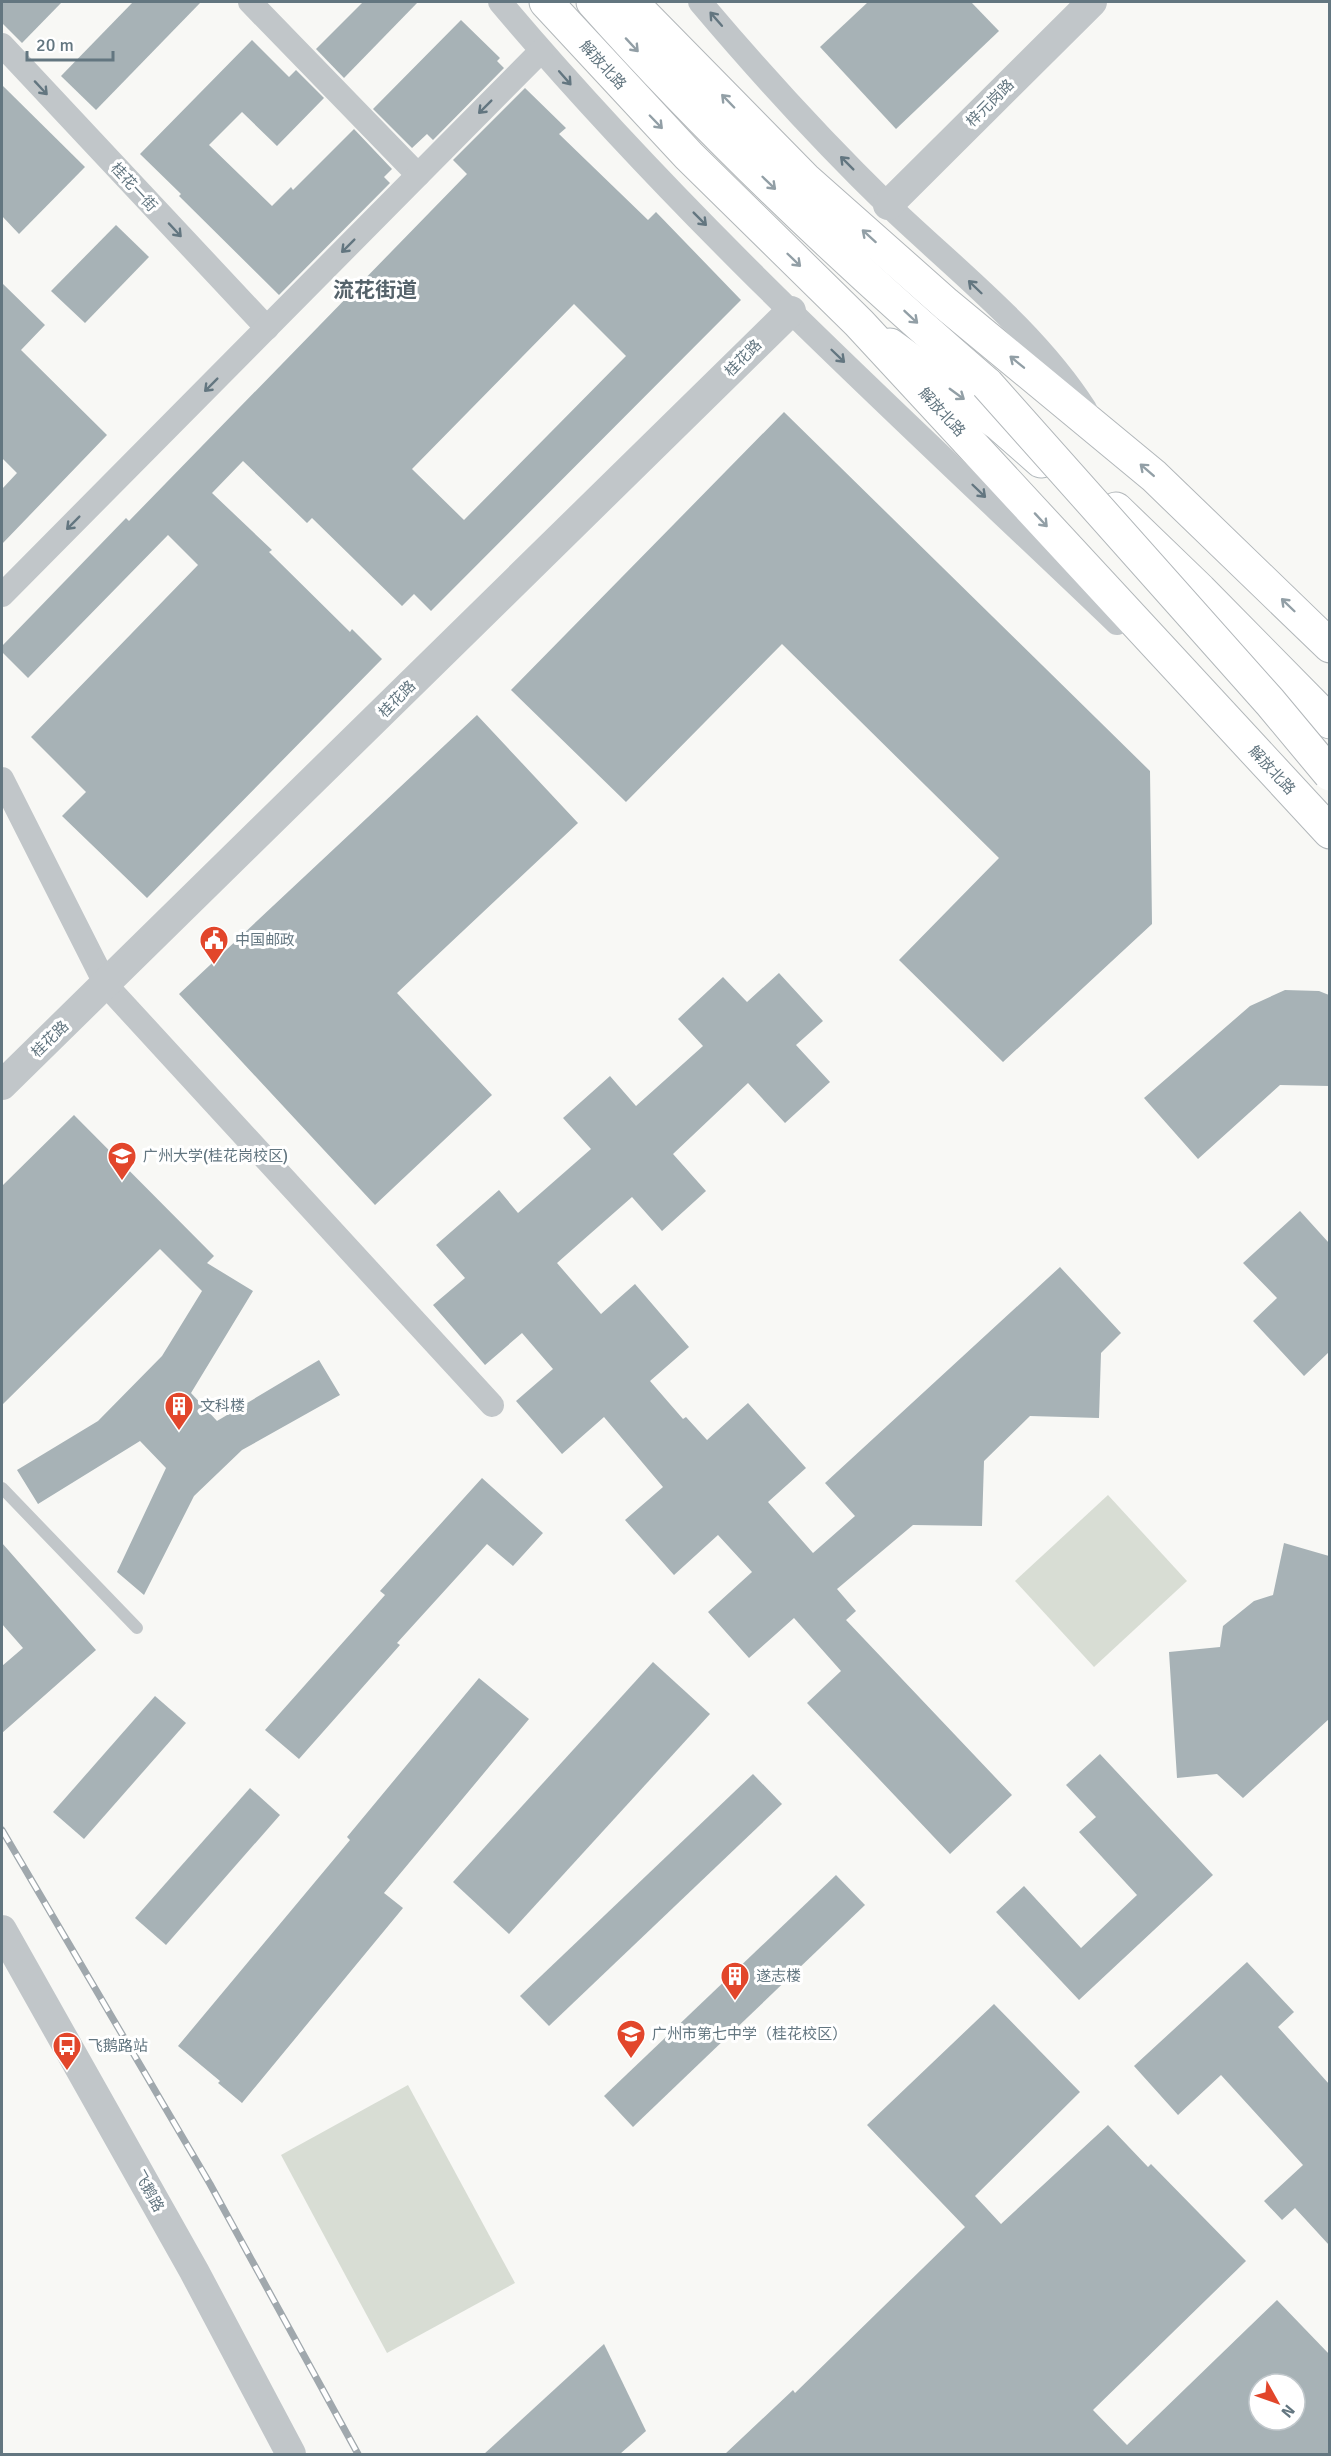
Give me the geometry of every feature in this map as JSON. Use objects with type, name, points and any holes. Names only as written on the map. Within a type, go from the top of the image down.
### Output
[{"type":"main road","name":"解放北路","points":[[546,2],[689,156],[859,323],[1329,832]]},
{"type":"main road","points":[[592,2],[688,105],[738,154],[868,278],[987,384],[1200,590],[1324,734]]},
{"type":"main road","points":[[631,2],[805,179],[946,304],[1154,476],[1329,646]]},
{"type":"main road","points":[[859,323],[1000,425],[1065,482],[1324,734]]},
{"type":"main road","points":[[987,384],[1270,702],[1329,774]]},
{"type":"street","points":[[250,2],[418,175]]},
{"type":"street","points":[[500,2],[620,138],[791,311],[1287,787]]},
{"type":"street","points":[[700,2],[754,64],[888,205],[1050,361],[1096,426]]},
{"type":"street","name":"梓元岗路","points":[[888,205],[1092,2]]},
{"type":"street","name":"桂花一街","points":[[2,45],[267,328]]},
{"type":"street","points":[[2,595],[541,51]]},
{"type":"street","name":"桂花路","points":[[2,1085],[791,311]]},
{"type":"street","points":[[2,779],[106,985],[492,1405]]},
{"type":"street","name":"飞鹅路","points":[[2,1930],[199,2282],[291,2454]]},
{"type":"lane","points":[[2,1488],[137,1628]]},
{"type":"shaded area","points":[[1108,1495],[1187,1581],[1094,1667],[1015,1581]]},
{"type":"shaded area","points":[[408,2085],[515,2283],[387,2353],[281,2155]]},
{"type":"building","points":[[2,2],[62,2],[22,43],[2,23]]},
{"type":"building","points":[[133,2],[201,2],[96,110],[61,76]]},
{"type":"building","points":[[363,2],[418,2],[344,78],[316,49]]},
{"type":"building","points":[[868,2],[971,2],[999,31],[896,129],[820,47]]},
{"type":"building","points":[[461,20],[500,58],[497,61],[504,68],[433,140],[427,134],[412,148],[373,109]]},
{"type":"building","points":[[252,40],[289,77],[296,70],[324,98],[277,146],[242,112],[209,145],[272,206],[291,187],[293,190],[354,129],[392,169],[384,177],[390,183],[279,295],[140,154]]},
{"type":"building","points":[[2,85],[85,167],[19,234],[2,216]]},
{"type":"building","points":[[525,88],[566,128],[559,134],[648,220],[656,212],[741,300],[431,611],[414,594],[402,606],[312,518],[307,523],[243,461],[212,493],[272,550],[269,552],[350,632],[352,629],[382,659],[147,898],[62,816],[86,792],[31,737],[198,565],[168,535],[28,678],[2,652],[2,646],[126,518],[129,521],[467,174],[453,160]],"holes":[[[574,304],[626,356],[464,520],[412,469]]]},
{"type":"building","points":[[116,225],[149,257],[85,323],[51,291]]},
{"type":"building","points":[[2,283],[45,325],[21,350],[107,435],[2,544],[2,489],[17,473],[2,458]]},
{"type":"building","points":[[784,412],[1150,771],[1152,924],[1003,1062],[899,960],[999,858],[782,644],[626,802],[511,690]]},
{"type":"building","points":[[477,715],[578,823],[397,993],[492,1095],[375,1205],[179,994]]},
{"type":"building","points":[[779,973],[823,1021],[796,1045],[830,1082],[785,1123],[748,1083],[673,1154],[706,1191],[662,1231],[632,1197],[557,1263],[601,1314],[635,1284],[689,1347],[650,1381],[683,1419],[686,1417],[707,1440],[748,1403],[806,1468],[768,1502],[813,1553],[855,1516],[825,1483],[1060,1267],[1121,1333],[1101,1353],[1099,1418],[1030,1416],[984,1461],[982,1526],[913,1525],[837,1589],[856,1611],[846,1620],[1012,1795],[950,1854],[807,1703],[841,1671],[794,1618],[749,1658],[708,1612],[752,1572],[718,1535],[674,1575],[625,1520],[663,1487],[604,1417],[562,1454],[516,1401],[553,1369],[522,1333],[485,1365],[433,1305],[465,1278],[436,1245],[499,1190],[518,1213],[591,1149],[563,1118],[610,1076],[636,1106],[703,1046],[678,1019],[723,977],[747,1002]]},
{"type":"building","points":[[1285,990],[1319,991],[1329,995],[1329,1086],[1280,1085],[1198,1159],[1144,1098],[1250,1006]]},
{"type":"building","points":[[74,1115],[214,1256],[207,1263],[253,1291],[191,1393],[217,1421],[319,1360],[340,1395],[242,1450],[194,1496],[144,1595],[117,1572],[166,1468],[140,1441],[38,1504],[17,1470],[98,1421],[162,1356],[202,1291],[160,1249],[2,1405],[2,1186]]},
{"type":"building","points":[[1300,1211],[1329,1243],[1329,1352],[1304,1376],[1253,1321],[1277,1298],[1243,1263]]},
{"type":"building","points":[[482,1478],[543,1533],[513,1566],[487,1544],[397,1643],[400,1645],[299,1759],[265,1730],[385,1595],[380,1591]]},
{"type":"building","points":[[2,1543],[96,1650],[2,1733],[2,1666],[23,1648],[2,1624]]},
{"type":"building","points":[[1284,1543],[1329,1556],[1329,1719],[1243,1798],[1217,1774],[1177,1778],[1169,1652],[1220,1647],[1223,1626],[1254,1601],[1273,1595]]},
{"type":"building","points":[[653,1662],[710,1714],[509,1934],[453,1882]]},
{"type":"building","points":[[479,1678],[529,1719],[384,1893],[403,1908],[242,2103],[178,2046],[350,1840],[347,1837]]},
{"type":"building","points":[[155,1696],[186,1723],[84,1839],[53,1812]]},
{"type":"building","points":[[1100,1754],[1213,1875],[1079,2000],[996,1912],[1024,1886],[1081,1948],[1137,1895],[1079,1832],[1096,1817],[1066,1785]]},
{"type":"building","points":[[753,1774],[782,1804],[549,2026],[520,1996]]},
{"type":"building","points":[[250,1788],[280,1815],[166,1945],[135,1918]]},
{"type":"building","name":"遂志楼","points":[[836,1875],[865,1905],[633,2127],[604,2096]]},
{"type":"building","points":[[1247,1962],[1294,2012],[1278,2027],[1329,2084],[1329,2245],[1295,2208],[1282,2220],[1264,2201],[1303,2165],[1221,2075],[1178,2115],[1134,2066]]},
{"type":"building","points":[[994,2004],[1080,2092],[975,2196],[1001,2224],[1108,2125],[1148,2167],[1151,2164],[1246,2261],[1093,2410],[1127,2445],[1277,2300],[1329,2354],[1329,2454],[725,2454],[793,2390],[795,2393],[965,2227],[867,2125]]},
{"type":"building","points":[[604,2344],[646,2431],[620,2454],[484,2454]]},
{"type":"railway","points":[[2,1830],[210,2184],[358,2454]]},
{"type":"place","name":"中国邮政","points":[[214,966]]},
{"type":"place","name":"广州大学(桂花岗校区)","points":[[122,1182]]},
{"type":"place","name":"文科楼","points":[[179,1432]]},
{"type":"place","name":"遂志楼","points":[[735,2002]]},
{"type":"place","name":"广州市第七中学（桂花校区）","points":[[631,2060]]},
{"type":"place","name":"飞鹅路站","points":[[67,2072]]},
{"type":"district","name":"流花街道","points":[[375,290]]}]
